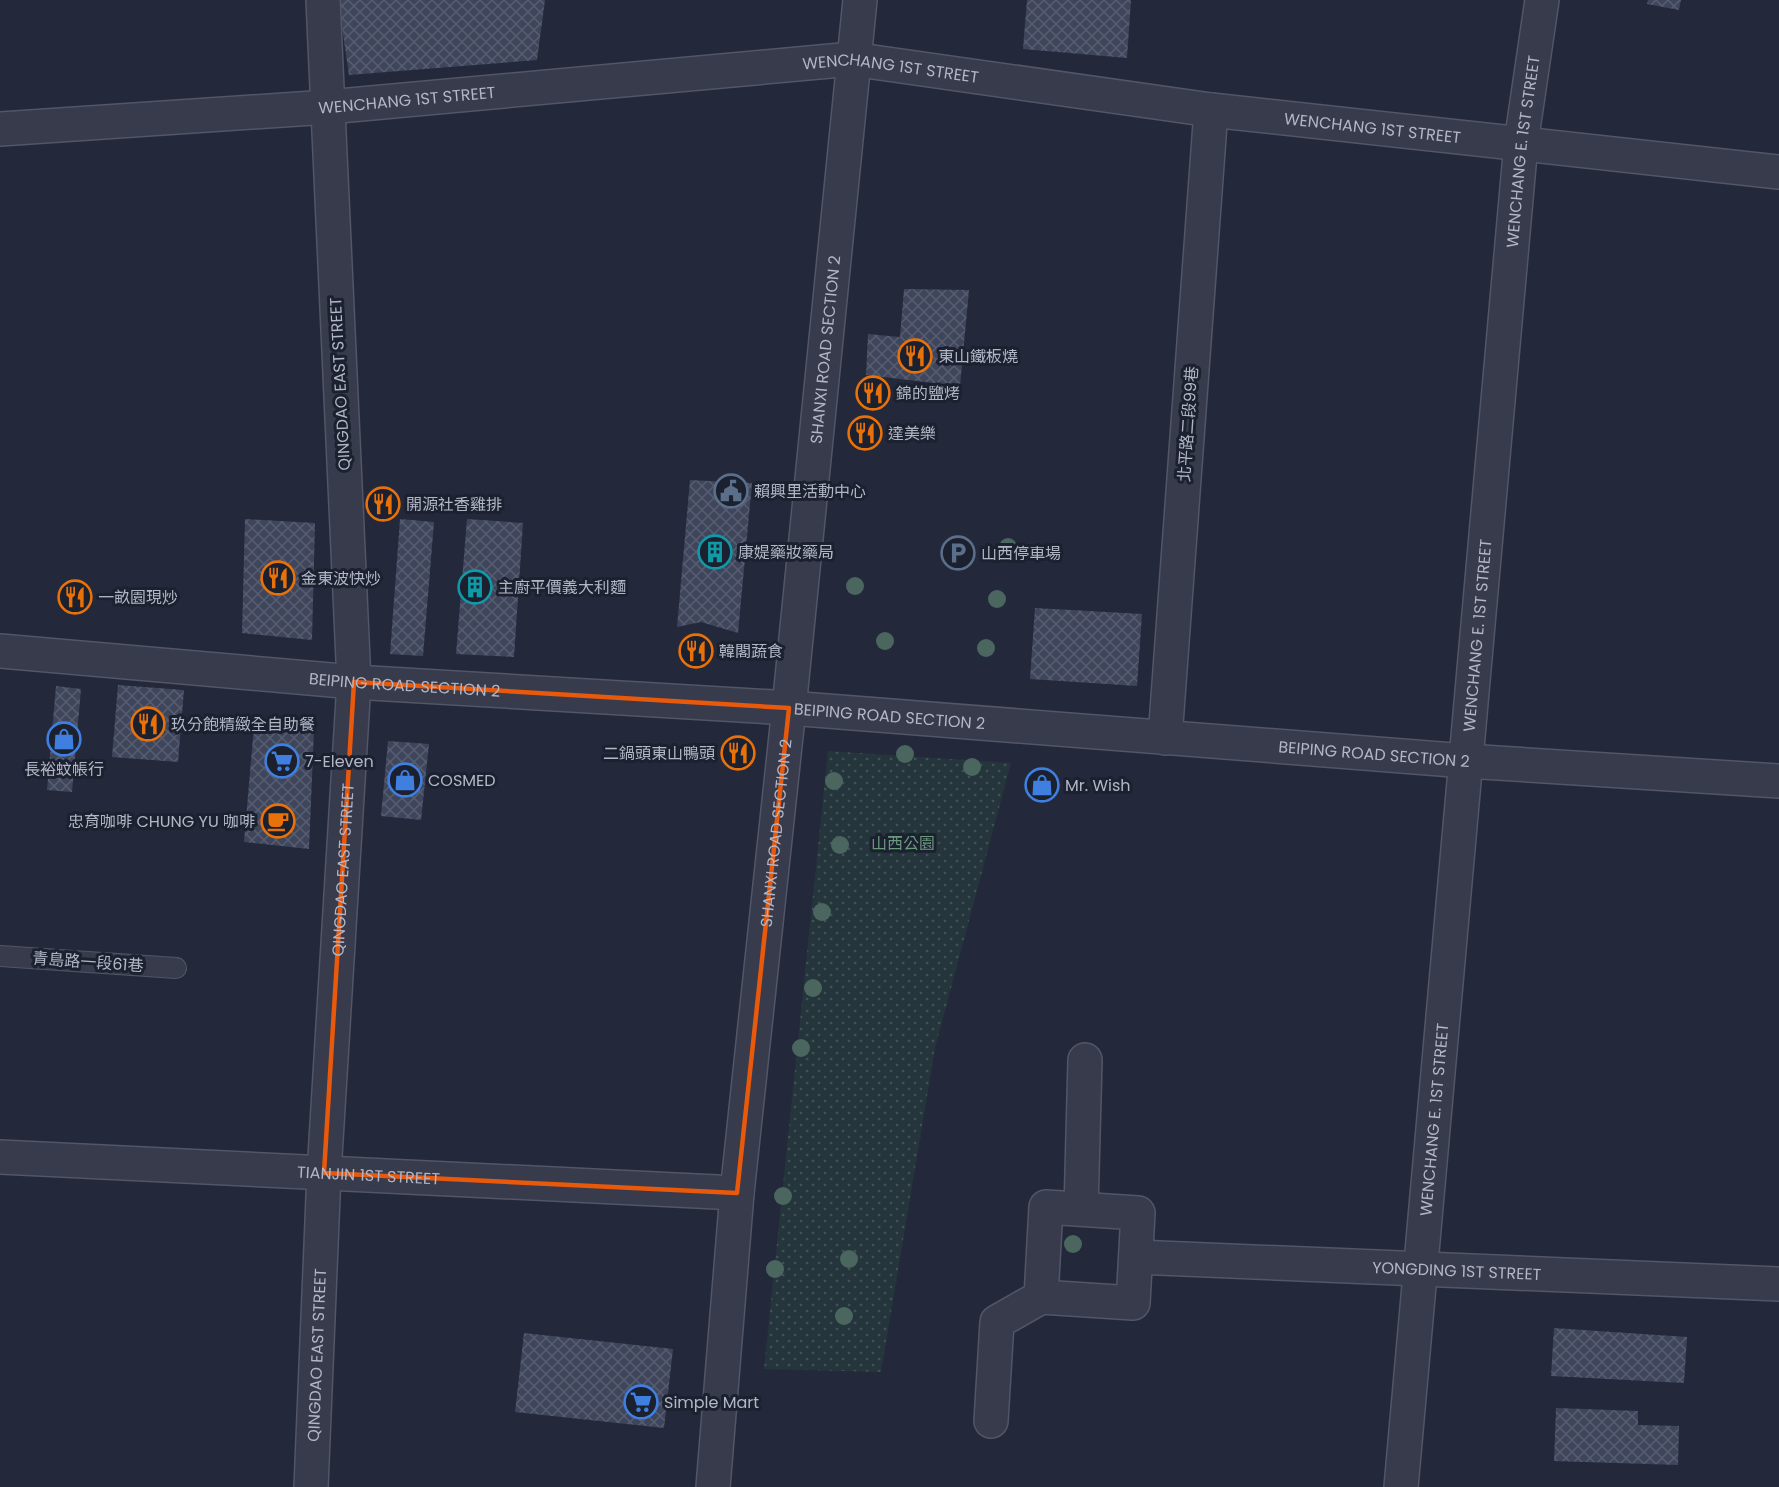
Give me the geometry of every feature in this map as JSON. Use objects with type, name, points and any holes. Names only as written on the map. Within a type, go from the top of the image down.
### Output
[{"type":"street","name":"QINGDAO EAST STREET","points":[[311,1487],[324,1173],[354,682],[323,0]]},
{"type":"street","name":"SHANXI ROAD SECTION 2","points":[[712,1487],[737,1193],[789,708],[852,59],[860,0]]},
{"type":"street","name":"WENCHANG E. 1ST STREET","points":[[1401,1487],[1521,142],[1542,0]]},
{"type":"street","name":"WENCHANG 1ST STREET","points":[[0,129],[328,107],[852,59],[1211,110],[1521,142],[1779,172]]},
{"type":"street","name":"北平路二段99巷","points":[[1166,738],[1211,110]]},
{"type":"street","name":"BEIPING ROAD SECTION 2","points":[[0,651],[354,682],[789,708],[1466,761],[1779,781]]},
{"type":"street","points":[[1081,1209],[1085,1060]]},
{"type":"street","name":"TIANJIN 1ST STREET","points":[[0,1157],[737,1193]]},
{"type":"street","points":[[992,1421],[997,1322],[1041,1297],[1133,1303],[1138,1213],[1047,1208],[1041,1297]]},
{"type":"street","name":"YONGDING 1ST STREET","points":[[1136,1257],[1779,1284]]},
{"type":"lane","name":"青島路一段61巷","points":[[0,956],[176,968]]},
{"type":"highlighted area","points":[[354,682],[789,708],[737,1193],[324,1173]]},
{"type":"green space","name":"山西公園","points":[[828,751],[1011,763],[935,1048],[881,1372],[764,1369]]},
{"type":"building","points":[[338,0],[545,0],[537,60],[349,75]]},
{"type":"building","points":[[1027,0],[1131,0],[1127,58],[1023,49]]},
{"type":"building","points":[[1648,0],[1681,0],[1679,10],[1647,4]]},
{"type":"building","name":"東山鐵板燒","points":[[904,289],[969,290],[960,386],[866,375],[868,334],[900,337]]},
{"type":"building","name":"康媞藥妝藥局","points":[[690,480],[752,483],[738,633],[701,622],[677,627]]},
{"type":"building","name":"金東波快炒","points":[[245,519],[315,523],[312,640],[242,633]]},
{"type":"building","points":[[400,519],[434,522],[423,656],[390,654]]},
{"type":"building","points":[[467,519],[523,523],[514,657],[456,654]]},
{"type":"building","points":[[1035,608],[1142,614],[1137,686],[1030,679]]},
{"type":"building","name":"玖分飽精緻全自助餐","points":[[118,685],[184,690],[178,762],[112,757]]},
{"type":"building","name":"長裕蚊帳行","points":[[56,686],[81,689],[72,792],[47,790]]},
{"type":"building","points":[[254,726],[314,730],[309,849],[244,842]]},
{"type":"building","name":"COSMED","points":[[388,741],[429,744],[421,820],[381,816]]},
{"type":"building","points":[[1554,1328],[1687,1337],[1684,1383],[1551,1376]]},
{"type":"building","points":[[524,1333],[673,1349],[664,1428],[515,1412]]},
{"type":"building","points":[[1556,1408],[1638,1411],[1638,1425],[1679,1426],[1678,1465],[1554,1461]]},
{"type":"place","name":"東山鐵板燒","points":[[915,356]]},
{"type":"place","name":"錦的鹽烤","points":[[873,393]]},
{"type":"place","name":"達美樂","points":[[865,433]]},
{"type":"place","name":"賴興里活動中心","points":[[731,491]]},
{"type":"place","name":"開源社香雞排","points":[[383,504]]},
{"type":"place","name":"康媞藥妝藥局","points":[[715,552]]},
{"type":"place","name":"山西停車場","points":[[958,553]]},
{"type":"place","name":"金東波快炒","points":[[278,578]]},
{"type":"place","name":"主廚平價義大利麵","points":[[475,587]]},
{"type":"place","name":"一畝園現炒","points":[[75,597]]},
{"type":"place","name":"韓閣蔬食","points":[[696,651]]},
{"type":"place","name":"玖分飽精緻全自助餐","points":[[148,724]]},
{"type":"place","name":"長裕蚊帳行","points":[[64,739]]},
{"type":"place","name":"二鍋頭東山鴨頭","points":[[738,753]]},
{"type":"place","name":"7-Eleven","points":[[282,761]]},
{"type":"place","name":"COSMED","points":[[405,780]]},
{"type":"place","name":"Mr. Wish","points":[[1042,785]]},
{"type":"place","name":"忠育咖啡 CHUNG YU 咖啡","points":[[278,821]]},
{"type":"place","name":"Simple Mart","points":[[641,1402]]}]
